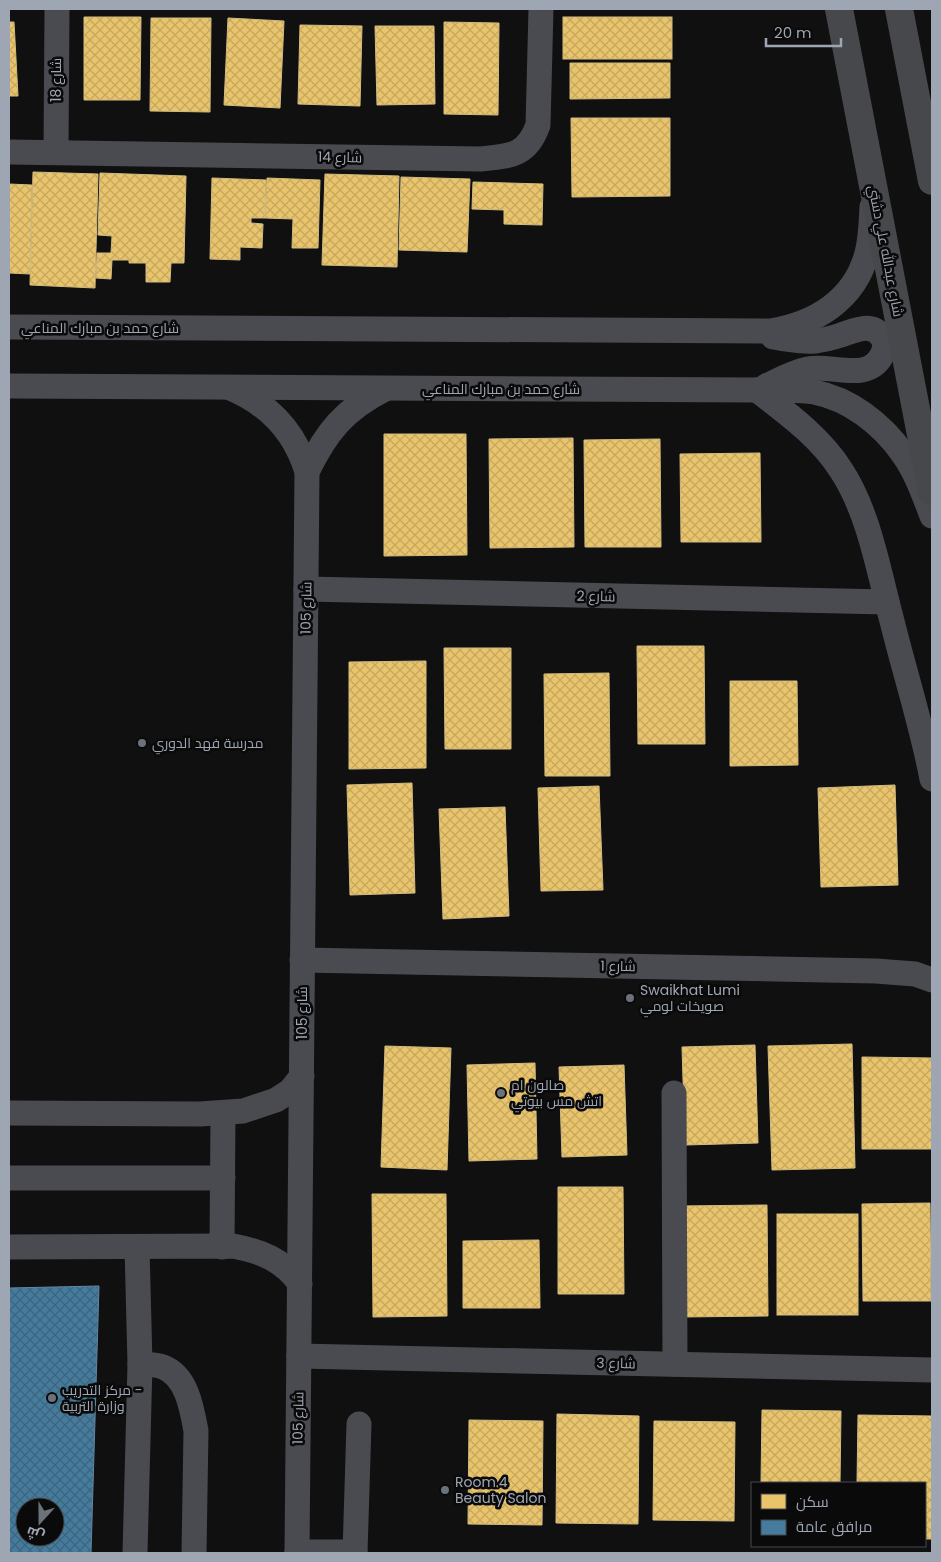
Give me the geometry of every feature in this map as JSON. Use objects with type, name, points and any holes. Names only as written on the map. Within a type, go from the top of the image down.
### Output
[{"type":"main road","name":"شارع عبدالله علي دشتي","points":[[839,9],[932,492]]},
{"type":"main road","points":[[880,9],[913,81]]},
{"type":"main road","points":[[899,9],[932,181]]},
{"type":"street","name":"شارع 18","points":[[56,152],[57,9]]},
{"type":"street","name":"شارع 14","points":[[9,152],[481,159],[507,156],[530,143],[538,125],[541,9]]},
{"type":"street","name":"شارع حمد بن مبارك المناعي","points":[[9,327],[770,331],[798,325],[824,312],[846,294],[855,282],[867,254],[870,237],[873,184]]},
{"type":"street","points":[[736,331],[809,341],[828,339],[864,328],[875,331],[884,340],[883,354],[878,362],[867,369],[856,371],[826,367],[809,369],[757,390]]},
{"type":"street","name":"شارع حمد بن مبارك المناعي","points":[[9,386],[757,390],[813,392],[846,403],[877,425],[903,454],[922,489],[932,516]]},
{"type":"street","name":"شارع 105","points":[[230,388],[257,401],[280,420],[297,444],[307,472],[297,1553]]},
{"type":"street","name":"شارع 105","points":[[307,472],[322,442],[332,428],[356,405],[386,388]]},
{"type":"street","points":[[757,390],[794,418],[820,442],[841,470],[857,499],[887,602],[932,779]]},
{"type":"street","name":"شارع 2","points":[[306,590],[887,602]]},
{"type":"street","name":"شارع 1","points":[[302,960],[876,971],[915,974],[932,980]]},
{"type":"street","points":[[9,1113],[243,1112],[276,1100],[290,1091],[302,1076]]},
{"type":"street","points":[[674,1093],[675,1364]]},
{"type":"street","points":[[222,1246],[223,1113]]},
{"type":"street","points":[[9,1178],[223,1178]]},
{"type":"street","points":[[9,1247],[222,1246],[250,1249],[277,1261],[292,1272],[300,1284]]},
{"type":"street","points":[[135,1553],[147,1365],[144,1247]]},
{"type":"street","name":"شارع 3","points":[[299,1356],[932,1370]]},
{"type":"street","points":[[147,1365],[171,1370],[180,1379],[192,1413],[196,1431],[194,1553]]},
{"type":"street","points":[[297,1553],[355,1553],[359,1424]]},
{"type":"building: سكن","points":[[84,17],[141,17],[140,100],[84,100]]},
{"type":"building: سكن","points":[[563,17],[672,17],[672,59],[563,59]]},
{"type":"building: سكن","points":[[151,18],[211,18],[210,112],[150,111]]},
{"type":"building: سكن","points":[[228,18],[284,21],[280,108],[224,105]]},
{"type":"building: سكن","points":[[9,22],[14,22],[18,96],[9,96]]},
{"type":"building: سكن","points":[[444,22],[499,23],[498,115],[444,114]]},
{"type":"building: سكن","points":[[300,25],[362,26],[360,106],[298,104]]},
{"type":"building: سكن","points":[[375,26],[434,26],[435,104],[377,105]]},
{"type":"building: سكن","points":[[570,63],[670,63],[670,98],[570,99]]},
{"type":"building: سكن","points":[[571,118],[670,118],[670,196],[572,197]]},
{"type":"building: سكن","points":[[33,172],[98,174],[95,288],[30,285]]},
{"type":"building: سكن","points":[[100,173],[186,176],[184,263],[171,263],[170,282],[146,282],[146,263],[129,263],[129,260],[112,260],[111,279],[96,278],[97,253],[111,253],[112,236],[98,235]]},
{"type":"building: سكن","points":[[325,174],[399,176],[397,267],[322,265]]},
{"type":"building: سكن","points":[[401,177],[470,179],[467,252],[399,250]]},
{"type":"building: سكن","points":[[212,178],[266,180],[265,218],[251,218],[251,223],[263,224],[262,248],[240,247],[240,260],[210,259]]},
{"type":"building: سكن","points":[[267,178],[320,180],[318,248],[292,248],[293,219],[265,218]]},
{"type":"building: سكن","points":[[473,182],[543,184],[542,225],[504,224],[504,210],[472,209]]},
{"type":"building: سكن","points":[[9,184],[32,185],[30,274],[9,273]]},
{"type":"building: سكن","points":[[384,434],[466,434],[467,555],[384,556]]},
{"type":"building: سكن","points":[[573,438],[574,547],[490,548],[489,439]]},
{"type":"building: سكن","points":[[660,439],[661,547],[585,547],[584,440]]},
{"type":"building: سكن","points":[[760,453],[761,542],[681,542],[680,454]]},
{"type":"building: سكن","points":[[637,646],[704,646],[705,744],[638,744]]},
{"type":"building: سكن","points":[[444,648],[511,648],[511,749],[445,749]]},
{"type":"building: سكن","points":[[426,661],[426,768],[349,769],[349,662]]},
{"type":"building: سكن","points":[[609,673],[610,776],[545,776],[544,674]]},
{"type":"building: سكن","points":[[730,681],[797,681],[798,765],[730,766]]},
{"type":"building: سكن","points":[[412,783],[415,893],[350,895],[347,785]]},
{"type":"building: سكن","points":[[895,785],[898,885],[821,887],[818,788]]},
{"type":"building: سكن","points":[[599,786],[603,890],[541,891],[538,788]]},
{"type":"building: سكن","points":[[505,807],[509,916],[443,919],[439,809]]},
{"type":"building: سكن","points":[[852,1044],[855,1168],[772,1170],[768,1046]]},
{"type":"building: سكن","points":[[755,1045],[758,1143],[685,1145],[682,1047]]},
{"type":"building: سكن","points":[[385,1046],[451,1048],[447,1170],[381,1167]]},
{"type":"building: سكن","points":[[862,1057],[932,1058],[932,1149],[862,1149]]},
{"type":"building: سكن","points":[[535,1063],[537,1159],[469,1161],[467,1065]]},
{"type":"building: سكن","points":[[624,1065],[627,1155],[562,1157],[559,1067]]},
{"type":"building: سكن","points":[[558,1187],[623,1187],[624,1294],[558,1294]]},
{"type":"building: سكن","points":[[372,1194],[446,1194],[447,1316],[373,1317]]},
{"type":"building: سكن","points":[[930,1203],[931,1301],[863,1301],[862,1204]]},
{"type":"building: سكن","points":[[767,1205],[768,1316],[681,1317],[680,1206]]},
{"type":"building: سكن","points":[[777,1214],[858,1214],[858,1315],[777,1315]]},
{"type":"building: سكن","points":[[539,1240],[540,1308],[463,1308],[463,1241]]},
{"type":"building: سكن","points":[[762,1410],[841,1411],[840,1482],[761,1482]]},
{"type":"building: سكن","points":[[557,1414],[639,1416],[638,1524],[556,1523]]},
{"type":"building: سكن","points":[[858,1415],[932,1416],[932,1539],[926,1539],[926,1482],[857,1482]]},
{"type":"building: سكن","points":[[469,1420],[543,1421],[542,1525],[468,1524]]},
{"type":"building: سكن","points":[[654,1421],[735,1422],[734,1521],[653,1520]]},
{"type":"building: مرافق عامة","name":"مركز التدريب - وزارة التربية","points":[[99,1286],[91,1553],[9,1553],[9,1288]]},
{"type":"place","name":"مدرسة فهد الدوري","points":[[142,743]]},
{"type":"place","name":"Swaikhat Lumi صويخات لومي","points":[[630,998]]},
{"type":"place","name":"صالون ام اتش مس بيوتي","points":[[501,1093]]},
{"type":"place","name":"مركز التدريب - وزارة التربية","points":[[52,1398]]},
{"type":"place","name":"Room.4 Beauty Salon","points":[[445,1490]]}]
